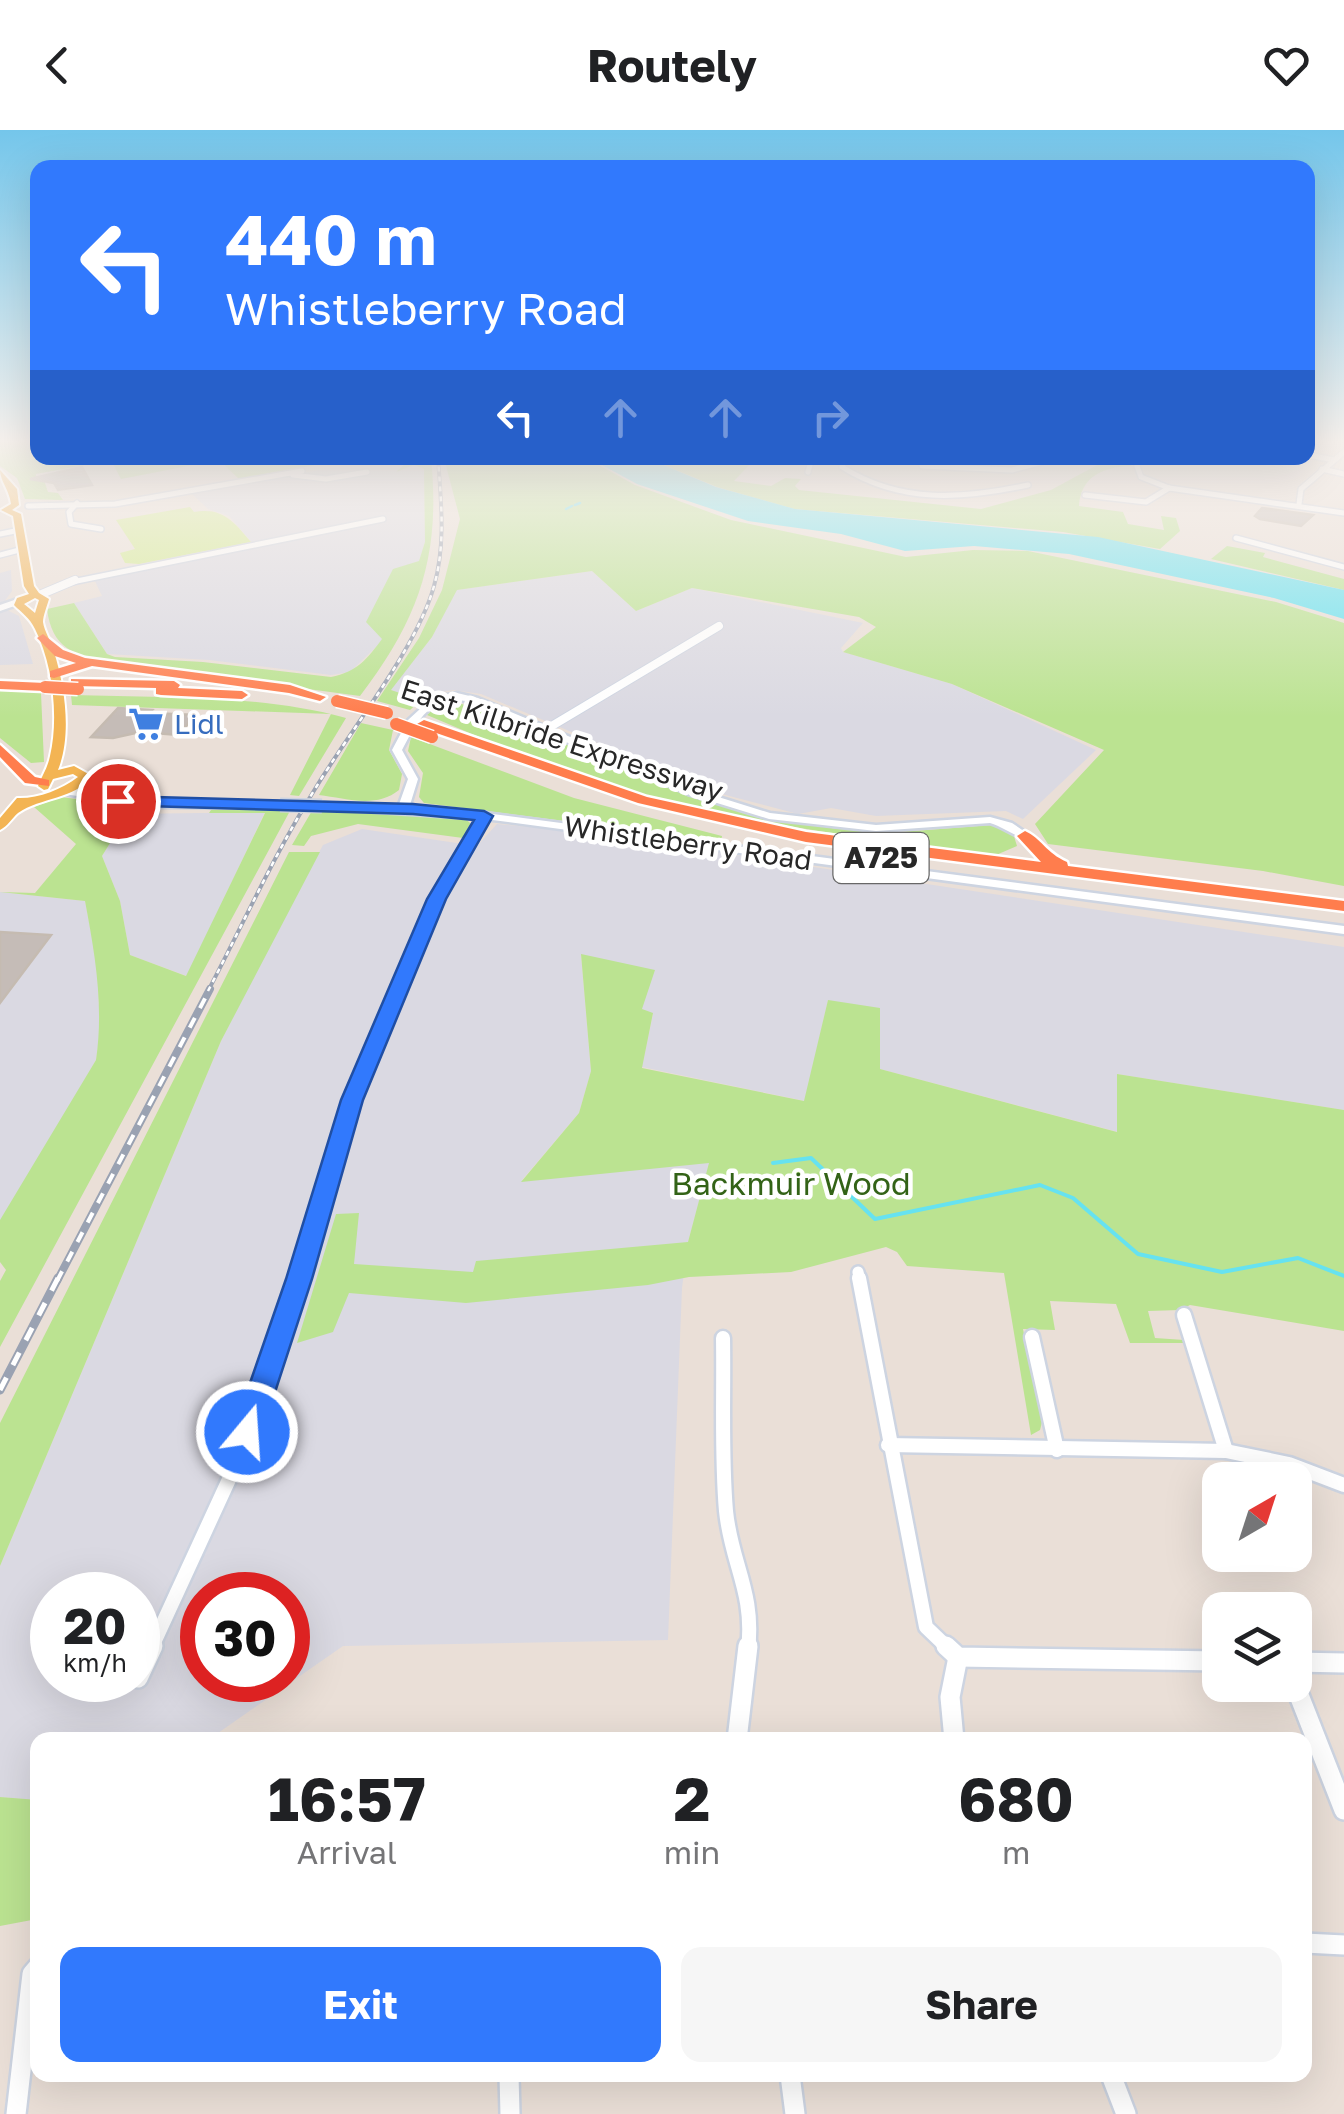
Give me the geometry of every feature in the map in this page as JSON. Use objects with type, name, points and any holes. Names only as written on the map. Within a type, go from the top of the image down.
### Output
[{"type":"highway","name":"A725","points":[[43,638],[66,656],[96,664]]},
{"type":"highway","name":"A725","points":[[47,681],[78,664],[96,664],[290,689],[337,705]]},
{"type":"highway","name":"A725","points":[[0,681],[47,681],[337,705]]},
{"type":"highway","name":"A725","points":[[77,686],[240,688],[320,698]]},
{"type":"highway","name":"East Kilbride Expressway","points":[[337,705],[392,718],[628,805],[776,841],[878,858],[1344,915]]},
{"type":"highway","name":"East Kilbride Expressway","points":[[428,731],[670,807],[806,837],[1344,906]]},
{"type":"highway","points":[[0,749],[30,780],[51,785]]},
{"type":"highway","points":[[965,860],[1014,855],[1022,851],[1027,838],[1044,858],[1093,876]]},
{"type":"main road","points":[[20,533],[30,597],[43,638],[47,681],[59,702],[51,785]]},
{"type":"main road","points":[[30,597],[30,610],[38,623]]},
{"type":"main road","points":[[403,808],[413,779],[398,753],[399,742],[432,702],[454,696],[472,698],[692,792],[769,816],[876,828],[990,820],[1008,825],[1027,838]]},
{"type":"main road","points":[[51,785],[87,788],[84,773],[56,759]]},
{"type":"main road","points":[[0,826],[74,770]]},
{"type":"main road","name":"Whistleberry Road","points":[[87,788],[148,804],[403,808],[484,816],[1344,930]]},
{"type":"street","points":[[30,597],[40,584],[314,533]]},
{"type":"street","points":[[1236,538],[1344,567]]},
{"type":"street","points":[[0,555],[22,549]]},
{"type":"street","points":[[72,567],[74,580]]},
{"type":"street","points":[[30,597],[74,580]]},
{"type":"street","points":[[546,730],[719,626]]},
{"type":"street","points":[[160,1629],[237,1462],[299,1279],[352,1100],[437,899],[484,816]]},
{"type":"street","points":[[858,1272],[888,1445],[926,1626],[958,1658],[1202,1661]]},
{"type":"street","points":[[1184,1316],[1226,1452]]},
{"type":"street","points":[[1032,1337],[1057,1450]]},
{"type":"street","points":[[723,1338],[726,1509],[730,1539],[749,1596],[751,1625],[738,1732]]},
{"type":"street","points":[[888,1445],[1226,1452],[1289,1464],[1344,1485]]},
{"type":"street","points":[[953,1732],[950,1697],[958,1658]]},
{"type":"street","points":[[1312,1662],[1344,1663]]},
{"type":"street","points":[[1302,1702],[1344,1810]]},
{"type":"street","points":[[1312,1943],[1344,1945]]},
{"type":"street","points":[[16,2114],[30,2008]]},
{"type":"street","points":[[509,2082],[510,2114]]},
{"type":"street","points":[[791,2082],[795,2114]]},
{"type":"street","points":[[1113,2082],[1123,2113]]},
{"type":"shaded area","points":[[243,533],[425,533],[401,623],[350,672],[331,675],[209,660],[107,654],[74,603],[102,596],[94,579],[254,545]]},
{"type":"shaded area","points":[[11,570],[12,591],[4,602],[5,609],[19,616],[33,664],[0,665],[0,573]]},
{"type":"shaded area","points":[[592,571],[636,611],[692,588],[863,623],[841,648],[843,652],[952,684],[1096,750],[1023,819],[1006,811],[876,816],[831,808],[798,814],[714,792],[481,694],[454,690],[429,694],[421,700],[390,690],[432,637],[456,590]]},
{"type":"shaded area","points":[[265,812],[187,976],[130,955],[120,901],[102,856],[128,814]]},
{"type":"shaded area","points":[[497,824],[582,832],[1344,947],[1344,1110],[1117,1074],[1118,1132],[880,1069],[828,1000],[805,1101],[642,1067],[653,1014],[641,1010],[581,955],[591,1071],[579,1113],[522,1180],[710,1162],[688,1242],[682,1288],[668,1640],[343,1646],[310,1669],[310,1572],[180,1572],[180,1702],[263,1702],[219,1732],[30,1732],[30,1799],[0,1797],[0,1566],[221,1041],[323,845],[362,829],[477,846]]},
{"type":"shaded area","points":[[0,892],[85,901],[97,962],[100,1031],[96,1060],[0,1226]]},
{"type":"green space","points":[[124,533],[243,533],[251,542],[139,564],[125,563],[120,553],[135,549]]},
{"type":"green space","points":[[425,533],[431,533],[411,613],[360,696],[84,656],[59,641],[47,609],[74,603],[107,654],[115,657],[203,662],[331,677],[355,668],[382,639],[366,622],[393,569],[419,561]]},
{"type":"green space","points":[[457,533],[791,533],[906,557],[973,550],[1028,551],[1276,602],[1344,623],[1344,886],[1263,871],[1048,844],[1035,824],[1104,750],[952,684],[843,652],[876,627],[859,617],[692,588],[636,611],[592,571],[457,590],[432,637],[391,690],[421,700],[410,710],[377,701],[419,638],[442,590]]},
{"type":"green space","points":[[1066,533],[1178,533],[1160,549]]},
{"type":"green space","points":[[1227,546],[1265,553],[1263,557],[1344,579],[1344,590],[1211,559]]},
{"type":"green space","points":[[0,689],[41,693],[44,762],[31,763],[0,738]]},
{"type":"green space","points":[[71,695],[244,701],[328,714],[72,705]]},
{"type":"green space","points":[[456,702],[547,733],[714,804],[771,819],[838,829],[901,832],[992,825],[1013,833],[1017,846],[996,855],[797,827],[679,804],[551,765],[427,715],[435,707]]},
{"type":"green space","points":[[331,714],[346,718],[299,796],[290,795]]},
{"type":"green space","points":[[361,723],[393,730],[389,750],[402,774],[399,790],[370,801],[319,795]]},
{"type":"green space","points":[[411,737],[574,798],[722,836],[721,841],[424,803],[419,797],[423,773],[408,751]]},
{"type":"green space","points":[[61,797],[143,808],[140,814],[128,814],[102,856],[120,901],[130,955],[186,976],[265,813],[209,813],[291,809],[0,1347],[0,1281],[6,1270],[0,1262],[0,1220],[96,1060],[99,1000],[85,901],[0,892],[35,893],[76,844],[34,807]]},
{"type":"green space","points":[[313,809],[466,819],[471,824],[463,838],[358,824],[311,836],[304,846],[292,845]]},
{"type":"green space","points":[[289,852],[320,852],[221,1041],[0,1566],[0,1423]]},
{"type":"green space","name":"Backmuir Wood","points":[[581,954],[655,970],[642,1009],[653,1013],[642,1068],[804,1101],[828,1000],[880,1008],[880,1069],[1117,1132],[1117,1074],[1344,1110],[1344,1331],[1190,1305],[1180,1310],[1148,1311],[1155,1338],[1185,1343],[1130,1343],[1116,1304],[1050,1301],[1055,1330],[1023,1329],[1042,1422],[1040,1430],[1031,1435],[1004,1273],[907,1266],[897,1252],[886,1247],[791,1272],[689,1277],[648,1285],[466,1303],[349,1293],[333,1332],[297,1343],[336,1214],[359,1213],[354,1264],[473,1272],[476,1261],[688,1242],[709,1163],[521,1182],[579,1113],[591,1071]]},
{"type":"green space","points":[[0,1797],[30,1799],[30,1920],[0,1926]]},
{"type":"water","points":[[831,533],[1050,533],[1098,537],[1344,590],[1344,619],[1274,598],[1069,554],[974,546],[905,551]]},
{"type":"building","name":"Lidl","points":[[118,708],[195,715],[179,735],[140,732],[113,738],[91,737]]},
{"type":"building","points":[[0,932],[51,935],[0,1003]]},
{"type":"waterway","points":[[773,1163],[811,1158],[875,1219],[1040,1185],[1073,1198],[1138,1254],[1222,1272],[1298,1258],[1344,1276]]},
{"type":"railway","points":[[208,991],[300,813],[413,636],[434,586],[441,533]]},
{"type":"railway","points":[[57,1281],[210,989]]},
{"type":"railway","points":[[0,1390],[58,1278]]},
{"type":"place","name":"Lidl","points":[[146,724]]},
{"type":"route","points":[[118,801],[438,810],[484,816],[437,899],[352,1100],[299,1279],[247,1432]]}]
